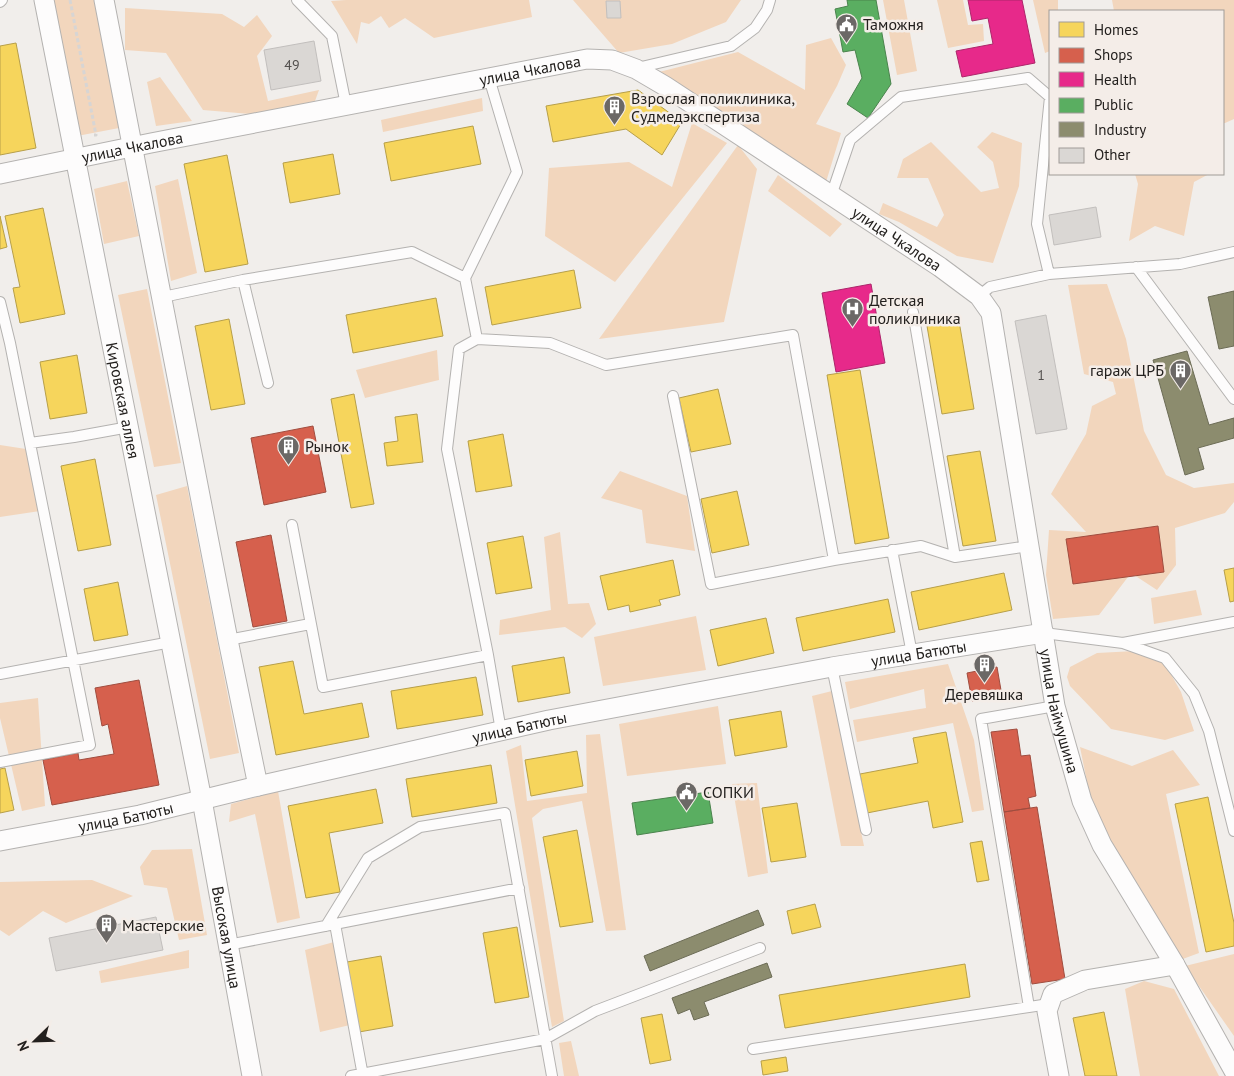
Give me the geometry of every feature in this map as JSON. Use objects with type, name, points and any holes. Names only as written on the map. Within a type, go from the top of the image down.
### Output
[{"type":"street","name":"Кировская аллея","points":[[44,0],[202,800]]},
{"type":"street","points":[[104,0],[258,786]]},
{"type":"street","name":"улица Чкалова","points":[[0,174],[587,59],[612,60],[636,69],[665,86],[940,267],[979,296],[991,313]]},
{"type":"street","name":"улица Наймушина","points":[[991,313],[1055,706],[1082,801],[1102,845],[1175,965],[1234,1071]]},
{"type":"street","name":"улица Батюты","points":[[0,841],[140,815],[258,786],[549,720],[832,666],[1044,633]]},
{"type":"street","name":"Высокая улица","points":[[202,800],[252,1076]]},
{"type":"street","points":[[1059,1076],[1047,1011],[1053,994],[1086,980],[1175,965]]},
{"type":"lane","points":[[296,0],[332,36],[346,105]]},
{"type":"lane","points":[[636,69],[731,46],[754,28],[767,10],[770,0]]},
{"type":"lane","points":[[478,339],[465,278],[517,172],[489,78]]},
{"type":"lane","points":[[831,196],[850,140],[902,97],[1028,78],[1049,96]]},
{"type":"lane","points":[[1049,106],[1036,224],[1049,274]]},
{"type":"lane","points":[[163,297],[243,280],[412,252],[465,278]]},
{"type":"lane","points":[[979,296],[990,287],[1049,274],[1180,264],[1234,252]]},
{"type":"lane","points":[[1136,267],[1234,400]]},
{"type":"lane","points":[[243,280],[268,383]]},
{"type":"lane","points":[[0,302],[90,745],[0,762]]},
{"type":"lane","points":[[913,312],[955,557]]},
{"type":"lane","points":[[501,731],[488,655],[447,449],[459,350],[478,339],[550,343],[606,365],[793,335],[834,560]]},
{"type":"lane","points":[[672,396],[711,584],[834,560],[921,546],[955,557],[1029,546]]},
{"type":"lane","points":[[30,443],[128,427]]},
{"type":"lane","points":[[292,525],[323,687],[488,655]]},
{"type":"lane","points":[[892,550],[912,654]]},
{"type":"lane","points":[[1123,644],[1234,622]]},
{"type":"lane","points":[[228,640],[310,624]]},
{"type":"lane","points":[[1044,633],[1123,644],[1166,658],[1194,694],[1210,731],[1234,831]]},
{"type":"lane","points":[[0,674],[171,642]]},
{"type":"lane","points":[[832,666],[866,830]]},
{"type":"lane","points":[[1029,1007],[981,719],[1055,706]]},
{"type":"lane","points":[[363,1075],[331,925],[368,858],[420,827],[505,812],[552,1076]]},
{"type":"lane","points":[[228,946],[519,888]]},
{"type":"lane","points":[[351,1076],[545,1039],[595,1011],[760,948]]},
{"type":"lane","points":[[753,1049],[1049,1004]]},
{"type":"path","points":[[70,0],[96,135],[71,138]]},
{"type":"shaded area","points":[[51,0],[95,0],[119,128],[77,136]]},
{"type":"shaded area","points":[[529,0],[532,17],[434,38],[405,18],[389,28],[381,16],[369,24],[361,22],[357,44],[331,1]]},
{"type":"shaded area","points":[[573,0],[741,0],[726,22],[672,44],[619,53]]},
{"type":"shaded area","points":[[883,0],[904,0],[917,71],[897,75]]},
{"type":"shaded area","points":[[937,0],[963,0],[968,25],[983,24],[984,41],[948,48]]},
{"type":"shaded area","points":[[1033,0],[1058,0],[1058,10],[1049,10],[1049,51],[1045,53]]},
{"type":"shaded area","points":[[1112,0],[1234,0],[1234,119],[1224,123],[1224,10],[1114,10]]},
{"type":"shaded area","points":[[125,8],[222,14],[244,27],[257,15],[272,36],[257,56],[268,101],[319,90],[315,101],[262,115],[203,110],[166,53],[125,50]]},
{"type":"shaded area","points":[[831,38],[846,65],[816,124],[841,133],[826,182],[659,72],[738,52],[805,90],[806,45]]},
{"type":"shaded area","points":[[160,77],[192,121],[156,126],[147,82]]},
{"type":"shaded area","points":[[482,98],[483,111],[383,132],[381,120]]},
{"type":"shaded area","points":[[692,123],[727,143],[615,282],[545,236],[549,168],[629,162],[672,187]]},
{"type":"shaded area","points":[[992,132],[1022,143],[1019,186],[993,263],[957,256],[899,222],[879,214],[883,203],[937,227],[944,215],[928,178],[897,178],[903,159],[931,142],[981,192],[999,188],[993,162],[977,147]]},
{"type":"shaded area","points":[[738,145],[757,169],[724,322],[599,339]]},
{"type":"shaded area","points":[[778,175],[842,224],[830,237],[768,191]]},
{"type":"shaded area","points":[[1135,175],[1207,175],[1194,182],[1184,236],[1155,226],[1129,241],[1138,184]]},
{"type":"shaded area","points":[[178,179],[197,273],[171,281],[155,186]]},
{"type":"shaded area","points":[[127,181],[139,236],[104,244],[94,189]]},
{"type":"shaded area","points":[[1107,284],[1126,339],[1144,431],[1166,475],[1194,488],[1234,483],[1234,502],[1225,513],[1175,528],[1176,565],[1157,590],[1131,573],[1099,615],[1053,619],[1046,575],[1049,530],[1086,532],[1051,494],[1086,434],[1092,406],[1116,394],[1113,382],[1084,374],[1068,285]]},
{"type":"shaded area","points":[[147,289],[181,463],[154,467],[118,295]]},
{"type":"shaded area","points":[[437,350],[439,380],[365,398],[356,370]]},
{"type":"shaded area","points":[[0,445],[26,449],[40,511],[0,517]]},
{"type":"shaded area","points":[[620,471],[687,496],[695,551],[646,543],[642,510],[601,498]]},
{"type":"shaded area","points":[[187,486],[239,753],[210,759],[156,495]]},
{"type":"shaded area","points":[[560,532],[568,604],[589,603],[596,624],[582,638],[565,627],[499,635],[500,620],[551,610],[544,537]]},
{"type":"shaded area","points":[[1196,590],[1202,615],[1154,624],[1151,598]]},
{"type":"shaded area","points":[[696,616],[706,670],[603,686],[594,637]]},
{"type":"shaded area","points":[[1135,651],[1164,662],[1181,692],[1194,731],[1165,740],[1111,729],[1070,686],[1067,677],[1070,667],[1097,653]]},
{"type":"shaded area","points":[[948,664],[974,740],[984,810],[972,812],[953,723],[857,742],[853,720],[926,708],[924,689],[850,709],[845,682]]},
{"type":"shaded area","points":[[832,691],[864,846],[841,846],[812,696]]},
{"type":"shaded area","points":[[38,698],[45,806],[22,811],[0,718],[0,703]]},
{"type":"shaded area","points":[[718,706],[726,764],[627,776],[619,724]]},
{"type":"shaded area","points":[[600,734],[626,930],[606,931],[582,801],[543,809],[532,818],[564,1021],[552,1027],[506,751],[521,745],[527,801],[587,793],[586,735]]},
{"type":"shaded area","points":[[1080,747],[1132,766],[1173,750],[1200,785],[1166,794],[1199,953],[1180,960],[1104,833],[1089,792]]},
{"type":"shaded area","points":[[757,783],[768,873],[748,877],[732,784]]},
{"type":"shaded area","points":[[278,791],[300,918],[277,923],[255,814],[229,822],[231,804]]},
{"type":"shaded area","points":[[192,849],[207,935],[179,940],[167,888],[144,885],[140,867],[152,850]]},
{"type":"shaded area","points":[[92,880],[133,896],[66,923],[43,911],[9,936],[0,930],[0,882]]},
{"type":"shaded area","points":[[334,942],[350,1025],[320,1032],[305,950]]},
{"type":"shaded area","points":[[189,950],[189,968],[101,983],[99,971]]},
{"type":"shaded area","points":[[1234,954],[1234,1036],[1185,966]]},
{"type":"shaded area","points":[[1144,981],[1174,989],[1219,1076],[1140,1076],[1125,989]]},
{"type":"shaded area","points":[[571,1041],[579,1076],[564,1076],[559,1043]]},
{"type":"building: Homes","points":[[16,43],[36,148],[0,155],[0,46]]},
{"type":"building: Homes","name":"Взрослая поликлиника, Судмедэкспертиза","points":[[638,90],[682,122],[662,155],[626,129],[553,142],[546,106]]},
{"type":"building: Homes","points":[[473,126],[481,164],[391,181],[384,143]]},
{"type":"building: Homes","points":[[333,154],[340,194],[290,203],[283,163]]},
{"type":"building: Homes","points":[[227,155],[248,264],[205,272],[184,164]]},
{"type":"building: Homes","points":[[43,208],[65,314],[20,323],[13,288],[20,287],[5,216]]},
{"type":"building: Homes","points":[[0,216],[7,247],[0,249]]},
{"type":"building: Homes","points":[[574,270],[581,308],[492,325],[485,287]]},
{"type":"building: Homes","points":[[436,298],[443,336],[353,353],[346,315]]},
{"type":"building: Homes","points":[[229,319],[245,404],[211,410],[195,326]]},
{"type":"building: Homes","points":[[959,321],[974,409],[942,414],[927,326]]},
{"type":"building: Homes","points":[[77,355],[87,413],[50,419],[40,362]]},
{"type":"building: Homes","points":[[860,370],[889,538],[855,544],[827,375]]},
{"type":"building: Homes","points":[[718,389],[731,444],[691,452],[679,398]]},
{"type":"building: Homes","points":[[354,394],[374,504],[351,508],[331,399]]},
{"type":"building: Homes","points":[[417,414],[423,462],[387,466],[384,443],[398,441],[395,417]]},
{"type":"building: Homes","points":[[503,434],[512,486],[476,492],[468,441]]},
{"type":"building: Homes","points":[[980,451],[996,541],[963,546],[947,456]]},
{"type":"building: Homes","points":[[95,459],[111,545],[78,551],[61,466]]},
{"type":"building: Homes","points":[[737,491],[749,545],[712,553],[701,499]]},
{"type":"building: Homes","points":[[523,536],[532,588],[496,594],[487,543]]},
{"type":"building: Homes","points":[[673,560],[680,595],[659,600],[661,605],[630,612],[629,605],[608,610],[600,576]]},
{"type":"building: Homes","points":[[1234,568],[1234,601],[1230,602],[1224,570]]},
{"type":"building: Homes","points":[[1004,573],[1012,610],[919,630],[911,592]]},
{"type":"building: Homes","points":[[118,582],[128,635],[94,641],[84,589]]},
{"type":"building: Homes","points":[[888,599],[895,632],[803,651],[796,618]]},
{"type":"building: Homes","points":[[766,618],[774,653],[718,666],[710,630]]},
{"type":"building: Homes","points":[[564,657],[570,693],[518,702],[512,666]]},
{"type":"building: Homes","points":[[293,661],[304,714],[362,703],[369,737],[276,755],[259,667]]},
{"type":"building: Homes","points":[[476,677],[483,715],[397,729],[391,691]]},
{"type":"building: Homes","points":[[781,711],[787,747],[735,756],[729,720]]},
{"type":"building: Homes","points":[[946,732],[963,822],[933,828],[928,801],[867,813],[860,774],[918,763],[913,738]]},
{"type":"building: Homes","points":[[577,751],[583,786],[531,796],[525,760]]},
{"type":"building: Homes","points":[[491,765],[497,803],[412,817],[406,779]]},
{"type":"building: Homes","points":[[5,768],[14,810],[0,813],[0,769]]},
{"type":"building: Homes","points":[[376,789],[383,823],[329,833],[340,892],[306,898],[288,806]]},
{"type":"building: Homes","points":[[1208,797],[1234,923],[1234,946],[1206,952],[1175,804]]},
{"type":"building: Homes","points":[[797,803],[806,857],[771,862],[762,808]]},
{"type":"building: Homes","points":[[577,830],[593,922],[560,927],[543,837]]},
{"type":"building: Homes","points":[[982,841],[989,880],[977,882],[970,843]]},
{"type":"building: Homes","points":[[815,904],[821,927],[792,934],[787,911]]},
{"type":"building: Homes","points":[[517,927],[529,997],[495,1003],[483,933]]},
{"type":"building: Homes","points":[[381,956],[393,1026],[359,1032],[347,962]]},
{"type":"building: Homes","points":[[965,964],[970,997],[785,1028],[779,995]]},
{"type":"building: Homes","points":[[1104,1012],[1117,1076],[1085,1076],[1073,1018]]},
{"type":"building: Homes","points":[[662,1014],[671,1060],[650,1064],[641,1018]]},
{"type":"building: Homes","points":[[786,1057],[788,1071],[763,1075],[761,1061]]},
{"type":"building: Shops","name":"Рынок","points":[[313,426],[326,492],[264,505],[251,438]]},
{"type":"building: Shops","points":[[1158,526],[1164,572],[1073,584],[1066,539]]},
{"type":"building: Shops","points":[[271,535],[287,621],[253,627],[236,542]]},
{"type":"building: Shops","name":"Деревяшка","points":[[997,667],[1002,696],[972,701],[967,673]]},
{"type":"building: Shops","points":[[139,680],[159,785],[52,805],[43,760],[78,753],[79,760],[114,754],[108,724],[102,726],[95,688]]},
{"type":"building: Shops","points":[[1017,729],[1021,756],[1030,755],[1036,796],[1028,798],[1030,808],[1004,812],[991,732]]},
{"type":"building: Shops","points":[[1037,807],[1065,979],[1032,984],[1004,812]]},
{"type":"building: Health","points":[[968,0],[1022,0],[1035,63],[962,77],[956,51],[993,44],[988,18],[972,21]]},
{"type":"building: Health","name":"Детская поликлиника","points":[[871,284],[885,363],[836,372],[822,293]]},
{"type":"building: Public","points":[[847,0],[876,0],[891,84],[868,118],[847,104],[862,78],[855,50],[843,52],[835,9],[848,6]]},
{"type":"building: Public","points":[[708,792],[713,823],[637,835],[632,803]]},
{"type":"building: Industry","points":[[1234,291],[1234,346],[1219,349],[1208,297]]},
{"type":"building: Industry","name":"гараж ЦРБ","points":[[1187,351],[1209,425],[1234,418],[1234,438],[1198,448],[1204,469],[1185,475],[1153,360]]},
{"type":"building: Industry","points":[[758,910],[764,925],[650,971],[644,956]]},
{"type":"building: Industry","points":[[767,963],[772,977],[704,1002],[709,1015],[694,1020],[690,1009],[678,1014],[672,998]]},
{"type":"building: Other","points":[[606,1],[620,1],[621,18],[607,18]]},
{"type":"building: Other","points":[[314,41],[321,81],[271,90],[264,50]]},
{"type":"building: Other","points":[[1096,207],[1101,237],[1054,245],[1049,215]]},
{"type":"building: Other","points":[[1046,315],[1067,429],[1036,434],[1015,321]]},
{"type":"building: Other","name":"Мастерские","points":[[156,917],[163,950],[56,971],[49,938]]},
{"type":"place","name":"Таможня","points":[[847,43]]},
{"type":"place","name":"Взрослая поликлиника, Судмедэкспертиза","points":[[615,126]]},
{"type":"place","name":"Детская поликлиника","points":[[853,328]]},
{"type":"place","name":"гараж ЦРБ","points":[[1180,389]]},
{"type":"place","name":"Рынок","points":[[289,465]]},
{"type":"place","name":"Деревяшка","points":[[984,684]]},
{"type":"place","name":"СОПКИ","points":[[687,811]]},
{"type":"place","name":"Мастерские","points":[[106,944]]}]
